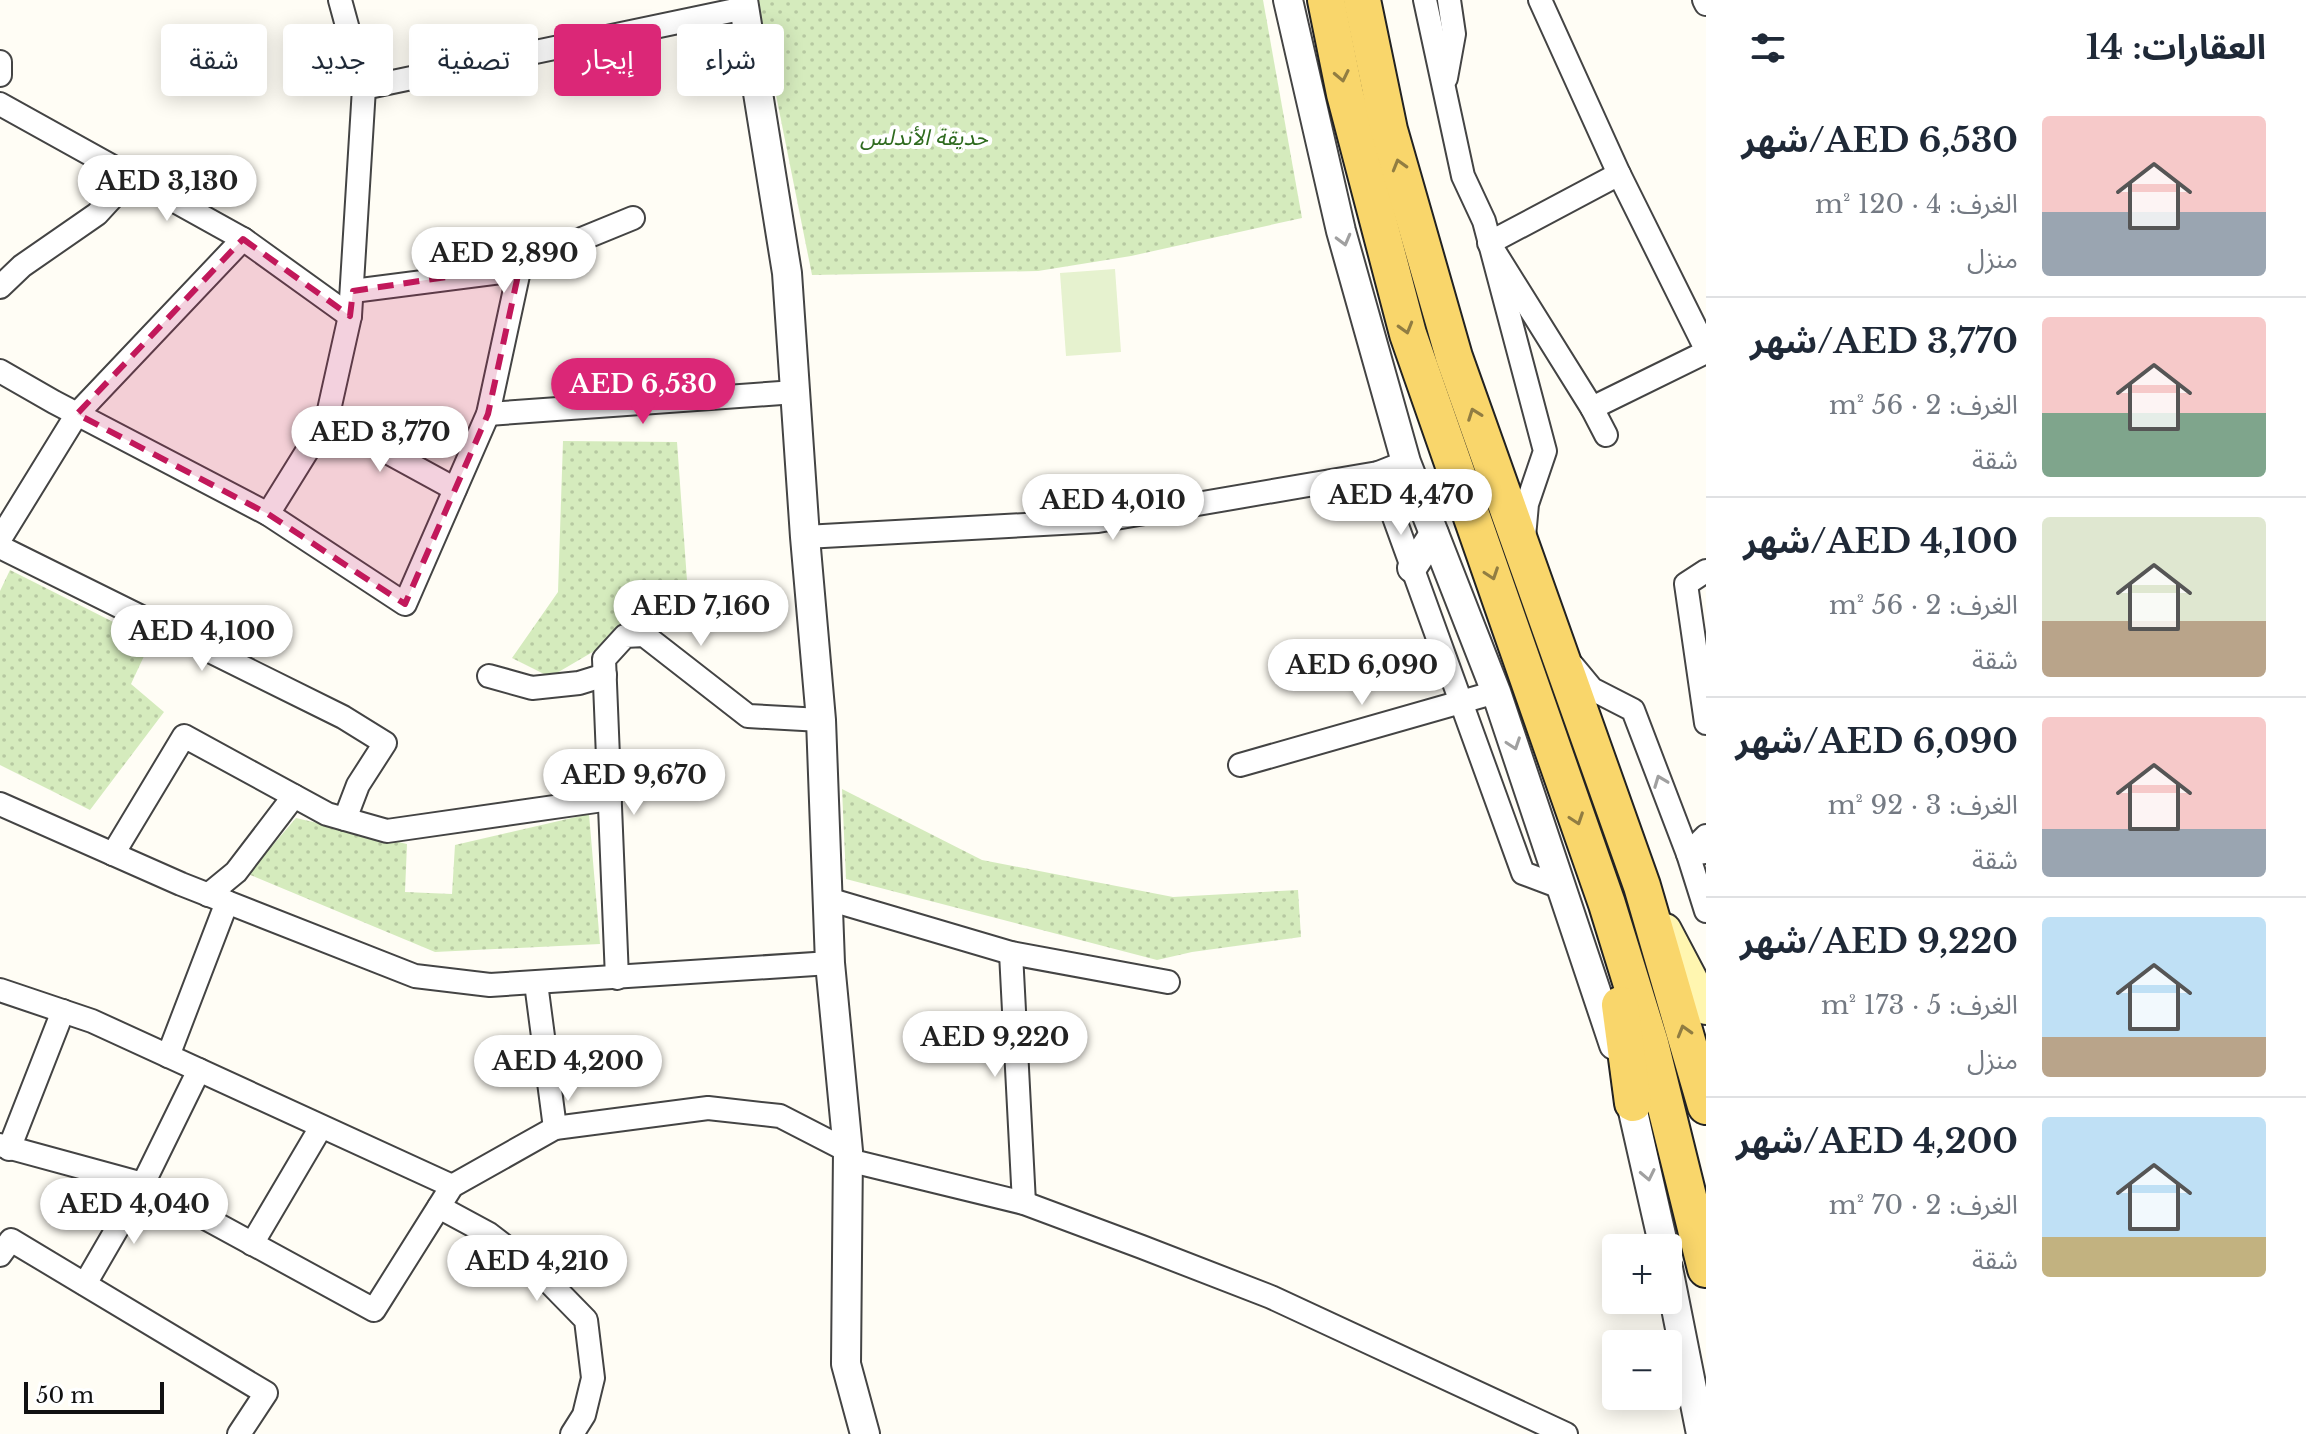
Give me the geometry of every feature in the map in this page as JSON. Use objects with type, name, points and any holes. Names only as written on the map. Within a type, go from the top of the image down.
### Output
[{"type":"main road","points":[[1326,0],[1345,94],[1408,334],[1607,904],[1650,1043],[1706,1269]]},
{"type":"main road","points":[[1362,0],[1389,130],[1454,357],[1642,886],[1706,1106]]},
{"type":"main road","points":[[1642,886],[1706,1008]]},
{"type":"main road","points":[[1607,904],[1633,1103]]},
{"type":"street","points":[[340,0],[347,24]]},
{"type":"street","points":[[1288,0],[1341,231],[1406,462],[1496,692],[1563,888],[1633,1103],[1661,1234]]},
{"type":"street","points":[[1425,0],[1463,176],[1484,221],[1545,451],[1527,504],[1523,550]]},
{"type":"street","points":[[1444,88],[1454,34],[1449,0]]},
{"type":"street","points":[[1540,0],[1619,174],[1704,342],[1592,408]]},
{"type":"street","points":[[393,82],[744,4],[787,273],[821,720],[830,963],[848,1156],[846,1364],[865,1434]]},
{"type":"street","points":[[0,62],[0,75]]},
{"type":"street","points":[[268,514],[327,419],[353,291],[351,271],[363,96]]},
{"type":"street","points":[[0,104],[243,239],[350,316]]},
{"type":"street","points":[[1489,243],[1619,174]]},
{"type":"street","points":[[0,287],[22,266],[97,214],[131,177]]},
{"type":"street","points":[[353,291],[501,272],[633,218]]},
{"type":"street","points":[[0,539],[77,414],[243,239]]},
{"type":"street","points":[[1489,243],[1606,435]]},
{"type":"street","points":[[0,371],[268,514],[405,604],[488,414],[520,266]]},
{"type":"street","points":[[1367,323],[1450,456]]},
{"type":"street","points":[[488,414],[795,392]]},
{"type":"street","points":[[327,419],[455,489]]},
{"type":"street","points":[[805,537],[1098,521],[1378,473],[1406,462]]},
{"type":"street","points":[[1378,473],[1523,873],[1563,888]]},
{"type":"street","points":[[1412,568],[1434,534]]},
{"type":"street","points":[[0,547],[343,717],[385,743],[358,785],[345,819]]},
{"type":"street","points":[[1706,571],[1696,583],[1706,723]]},
{"type":"street","points":[[617,978],[604,659],[625,636],[644,635],[748,716],[821,720]]},
{"type":"street","points":[[1559,650],[1592,689],[1633,710],[1697,853],[1706,911]]},
{"type":"street","points":[[489,676],[532,688],[579,683],[605,675]]},
{"type":"street","points":[[1240,765],[1496,692]]},
{"type":"street","points":[[113,854],[184,736],[327,814],[387,831],[610,799]]},
{"type":"street","points":[[168,1056],[217,898],[294,796]]},
{"type":"street","points":[[0,804],[217,898],[415,976],[490,985],[830,963]]},
{"type":"street","points":[[1697,853],[1706,836]]},
{"type":"street","points":[[828,899],[1011,953],[1168,982]]},
{"type":"street","points":[[1011,953],[1024,1203]]},
{"type":"street","points":[[536,983],[555,1128]]},
{"type":"street","points":[[0,990],[92,1021],[452,1186]]},
{"type":"street","points":[[63,1011],[4,1147],[143,1184],[374,1310],[452,1186],[555,1128],[708,1108],[780,1116],[848,1156],[1024,1203],[1271,1297],[1566,1434]]},
{"type":"street","points":[[85,1284],[143,1184],[199,1070]]},
{"type":"street","points":[[252,1244],[321,1127]]},
{"type":"street","points":[[439,1207],[489,1234],[542,1275],[586,1320],[593,1378],[584,1415],[572,1434]]},
{"type":"street","points":[[0,1255],[11,1240],[266,1393],[239,1434]]},
{"type":"street","points":[[1677,1314],[1701,1434]]},
{"type":"highlighted area","points":[[243,239],[350,316],[353,291],[520,266],[488,414],[405,604],[268,514],[77,414]]},
{"type":"green space","name":"حديقة الأندلس","points":[[757,0],[1263,0],[1302,218],[1131,256],[1038,271],[812,275],[776,96],[784,96],[784,24],[762,24]]},
{"type":"green space","points":[[1115,269],[1121,352],[1066,356],[1060,273]]},
{"type":"green space","points":[[563,441],[677,442],[689,608],[631,616],[596,650],[550,677],[512,658],[558,592]]},
{"type":"green space","points":[[10,570],[151,641],[131,684],[164,712],[90,810],[0,765],[0,591]]},
{"type":"green space","points":[[842,789],[982,860],[1173,897],[1298,890],[1301,937],[1157,960],[846,879]]},
{"type":"green space","points":[[589,814],[600,944],[435,952],[248,874],[296,818],[407,844],[405,892],[452,894],[455,845]]}]
